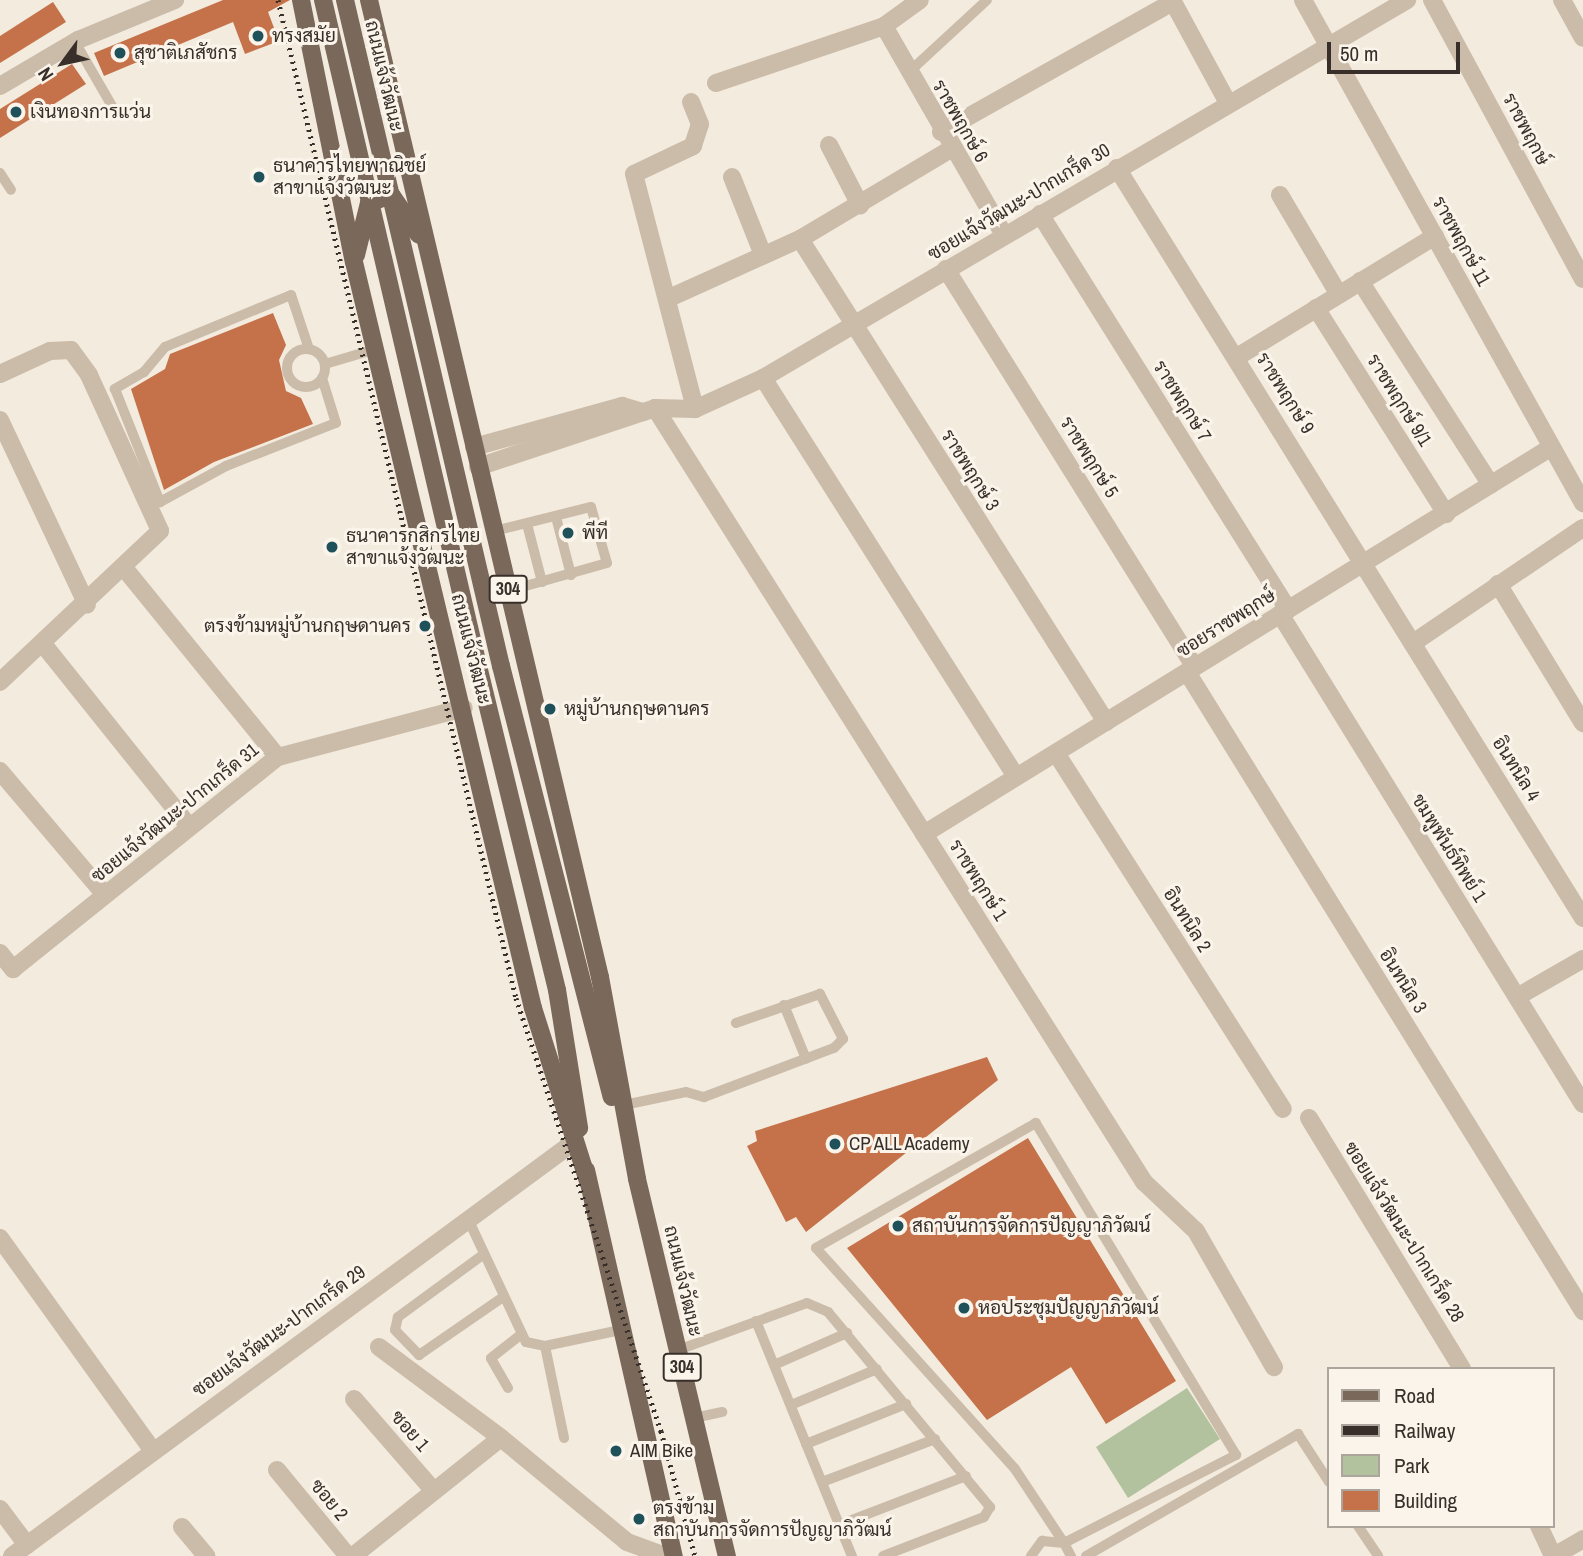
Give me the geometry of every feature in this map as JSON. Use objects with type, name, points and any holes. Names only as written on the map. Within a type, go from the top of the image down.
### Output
[{"type":"main road","name":"ถนนแจ้งวัฒนะ","points":[[301,0],[354,262],[464,708],[533,1008],[588,1181]]},
{"type":"main road","name":"ถนนแจ้งวัฒนะ","points":[[323,0],[479,670],[557,990],[588,1181],[620,1330],[674,1556]]},
{"type":"main road","name":"ถนนแจ้งวัฒนะ","points":[[345,0],[580,990],[637,1179],[727,1556]]},
{"type":"main road","name":"ถนนแจ้งวัฒนะ","points":[[369,0],[600,976],[637,1179]]},
{"type":"main road","points":[[354,262],[369,203],[383,198],[392,196],[426,245]]},
{"type":"street","points":[[0,86],[75,42],[175,0]]},
{"type":"street","points":[[716,83],[884,26],[920,0]]},
{"type":"street","name":"ราชพฤกษ์ 11","points":[[1303,0],[1583,503]]},
{"type":"street","name":"ซอยแจ้งวัฒนะ-ปากเกร็ด 30","points":[[474,447],[622,406],[649,410],[695,409],[763,378],[1406,0]]},
{"type":"street","name":"ราชพฤกษ์","points":[[1432,0],[1583,279]]},
{"type":"street","points":[[1562,0],[1583,38]]},
{"type":"street","points":[[941,132],[1172,1],[1228,103]]},
{"type":"street","name":"ราชพฤกษ์ 6","points":[[884,26],[941,132],[1003,235]]},
{"type":"street","points":[[691,102],[701,124],[693,146],[634,174],[695,409]]},
{"type":"street","points":[[829,145],[860,205]]},
{"type":"street","points":[[667,299],[800,239],[951,149]]},
{"type":"street","name":"ราชพฤกษ์ 9","points":[[1117,168],[1366,562],[1413,643]]},
{"type":"street","points":[[732,177],[764,256]]},
{"type":"street","points":[[1280,195],[1338,293]]},
{"type":"street","name":"ราชพฤกษ์ 7","points":[[1040,214],[1284,612]]},
{"type":"street","points":[[1237,357],[1435,236]]},
{"type":"street","name":"ราชพฤกษ์ 3","points":[[800,239],[1106,722]]},
{"type":"street","name":"ราชพฤกษ์ 5","points":[[946,269],[1191,669]]},
{"type":"street","name":"ราชพฤกษ์ 9/1","points":[[1360,281],[1491,485]]},
{"type":"street","name":"ราชพฤกษ์ 9/1","points":[[1316,308],[1446,514]]},
{"type":"street","points":[[0,374],[64,348],[85,368],[160,531],[87,605],[0,682]]},
{"type":"street","points":[[763,378],[1017,777]]},
{"type":"street","name":"ซอยแจ้งวัฒนะ-ปากเกร็ด 30","points":[[478,467],[625,424],[649,410]]},
{"type":"street","name":"ราชพฤกษ์ 1","points":[[649,410],[924,834],[1144,1182],[1196,1231],[1274,1367]]},
{"type":"street","points":[[0,419],[87,605]]},
{"type":"street","name":"ซอยราชพฤกษ์","points":[[924,834],[1446,514],[1550,447]]},
{"type":"street","points":[[1413,643],[1583,529]]},
{"type":"street","points":[[125,569],[278,757]]},
{"type":"street","points":[[1498,584],[1583,723]]},
{"type":"street","name":"ชมพูพันธ์ทิพย์ 1","points":[[1284,612],[1583,1104]]},
{"type":"street","name":"อินทนิล 4","points":[[1413,643],[1583,918]]},
{"type":"street","points":[[43,644],[189,826]]},
{"type":"street","name":"อินทนิล 3","points":[[1191,669],[1583,1311]]},
{"type":"street","name":"ซอยแจ้งวัฒนะ-ปากเกร็ด 31","points":[[0,953],[13,969],[278,757],[464,708]]},
{"type":"street","name":"อินทนิล 2","points":[[1056,753],[1283,1109]]},
{"type":"street","points":[[0,771],[105,895]]},
{"type":"street","points":[[1517,997],[1583,959]]},
{"type":"street","name":"ซอยแจ้งวัฒนะ-ปากเกร็ด 28","points":[[1309,1118],[1461,1367]]},
{"type":"street","name":"ซอยแจ้งวัฒนะ-ปากเกร็ด 29","points":[[12,1556],[574,1142]]},
{"type":"street","points":[[0,1238],[153,1451]]},
{"type":"street","points":[[379,1347],[500,1438],[627,1542],[665,1556]]},
{"type":"street","name":"ซอย 1","points":[[354,1399],[434,1491]]},
{"type":"street","points":[[350,1556],[500,1438]]},
{"type":"street","name":"ซอย 2","points":[[277,1470],[350,1556]]},
{"type":"street","points":[[0,1509],[27,1545]]},
{"type":"street","points":[[182,1527],[206,1556]]},
{"type":"street","points":[[1540,1528],[1554,1556],[1583,1539]]},
{"type":"lane","points":[[909,72],[987,0]]},
{"type":"lane","points":[[75,42],[112,106]]},
{"type":"lane","points":[[0,173],[10,190]]},
{"type":"lane","points":[[291,295],[309,349],[325,364],[322,378],[336,423],[226,466],[160,502],[115,389],[144,372],[165,347],[291,295]]},
{"type":"lane","points":[[309,349],[295,352],[287,372],[302,387],[322,378]]},
{"type":"lane","points":[[325,364],[376,349]]},
{"type":"lane","points":[[494,531],[591,508],[607,563],[571,575],[508,590]]},
{"type":"lane","points":[[556,517],[571,575]]},
{"type":"lane","points":[[527,524],[542,582]]},
{"type":"lane","points":[[624,1105],[680,1093],[704,1097],[806,1059],[843,1039],[820,994],[784,1004],[736,1023]]},
{"type":"lane","points":[[784,1004],[806,1059]]},
{"type":"lane","points":[[1031,1556],[1042,1541],[1064,1543],[1236,1455],[1035,1123],[816,1248],[1015,1469],[1064,1543],[1071,1556]]},
{"type":"lane","points":[[468,1219],[522,1334],[544,1346],[620,1330]]},
{"type":"lane","points":[[484,1254],[398,1317],[395,1330],[419,1354],[503,1297]]},
{"type":"lane","points":[[678,1350],[757,1321],[819,1304],[847,1333],[966,1476],[989,1513],[883,1556]]},
{"type":"lane","points":[[757,1321],[852,1556]]},
{"type":"lane","points":[[774,1365],[847,1333]]},
{"type":"lane","points":[[508,1388],[491,1358],[522,1334]]},
{"type":"lane","points":[[544,1346],[564,1438]]},
{"type":"lane","points":[[791,1405],[877,1369]]},
{"type":"lane","points":[[806,1444],[906,1404]]},
{"type":"lane","points":[[694,1418],[722,1412]]},
{"type":"lane","points":[[1086,1556],[1298,1434],[1328,1480]]},
{"type":"lane","points":[[822,1482],[935,1439]]},
{"type":"lane","points":[[839,1525],[966,1476]]},
{"type":"lane","points":[[1359,1528],[1378,1556]]},
{"type":"green space","points":[[1187,1388],[1220,1439],[1128,1498],[1096,1447]]},
{"type":"building","points":[[223,0],[290,0],[268,12],[279,41],[245,54],[233,22],[104,76],[94,53]]},
{"type":"building","points":[[53,2],[66,22],[0,63],[0,36]]},
{"type":"building","points":[[72,64],[86,84],[0,138],[0,109]]},
{"type":"building","points":[[273,313],[286,345],[279,360],[286,391],[301,398],[313,424],[214,462],[164,490],[131,389],[165,369],[170,354]]},
{"type":"building","name":"CP ALL Academy","points":[[987,1057],[998,1080],[806,1232],[796,1217],[786,1222],[747,1146],[757,1141],[755,1131]]},
{"type":"building","points":[[1028,1138],[1176,1381],[1106,1424],[1071,1367],[987,1420],[847,1248]]},
{"type":"railway","points":[[278,0],[516,998],[661,1431],[695,1556]]},
{"type":"place","name":"ทรงสมัย","points":[[258,36]]},
{"type":"place","name":"สุชาติเภสัชกร","points":[[120,53]]},
{"type":"place","name":"เงินทองการแว่น","points":[[16,112]]},
{"type":"place","name":"ธนาคารไทยพาณิชย์ สาขาแจ้งวัฒนะ","points":[[259,177]]},
{"type":"place","name":"พีที","points":[[568,533]]},
{"type":"place","name":"ธนาคารกสิกรไทย สาขาแจ้งวัฒนะ","points":[[332,547]]},
{"type":"place","name":"ตรงข้ามหมู่บ้านกฤษดานคร","points":[[425,626]]},
{"type":"place","name":"หมู่บ้านกฤษดานคร","points":[[550,709]]},
{"type":"place","name":"CP ALL Academy","points":[[835,1144]]},
{"type":"place","name":"สถาบันการจัดการปัญญาภิวัฒน์","points":[[898,1226]]},
{"type":"place","name":"หอประชุมปัญญาภิวัฒน์","points":[[964,1308]]},
{"type":"place","name":"AIM Bike","points":[[616,1451]]},
{"type":"place","name":"ตรงข้าม สถาบันการจัดการปัญญาภิวัฒน์","points":[[639,1519]]}]
